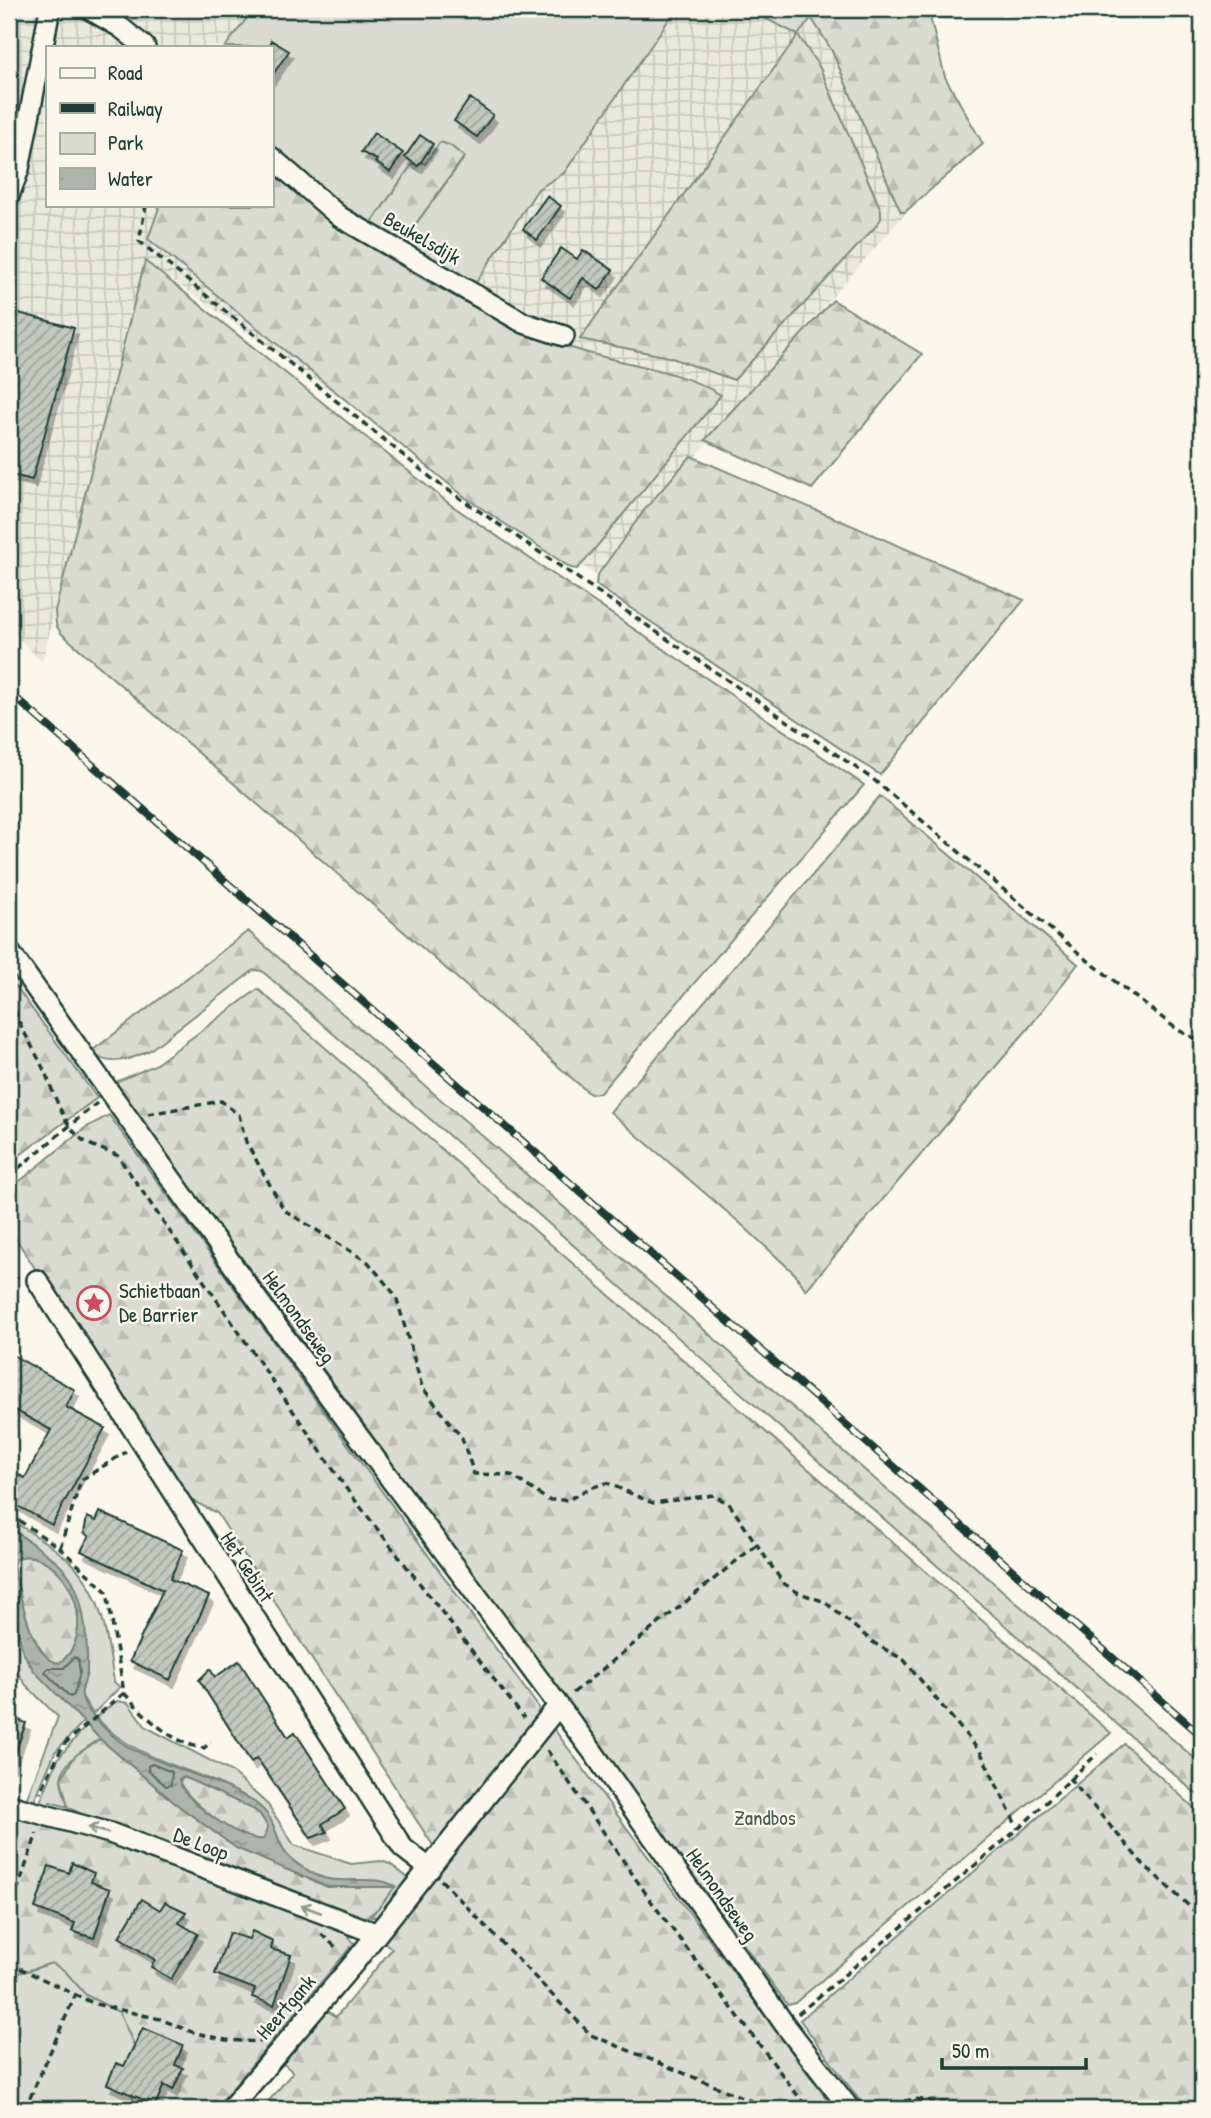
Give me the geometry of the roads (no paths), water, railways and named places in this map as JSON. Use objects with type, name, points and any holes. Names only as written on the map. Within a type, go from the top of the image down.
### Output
[{"type":"street","points":[[9,196],[19,169],[50,9]]},
{"type":"street","points":[[89,9],[120,27],[144,46]]},
{"type":"street","name":"Beukelsdijk","points":[[273,159],[340,218],[524,323],[564,336]]},
{"type":"street","name":"Helmondseweg","points":[[9,951],[109,1093],[558,1706],[785,2025],[850,2109]]},
{"type":"street","name":"Het Gebint","points":[[37,1280],[403,1848],[430,1869]]},
{"type":"street","points":[[375,1933],[430,1869],[558,1706]]},
{"type":"street","name":"De Loop","points":[[9,1805],[110,1833],[375,1933]]},
{"type":"street","name":"Heertgank","points":[[230,2109],[354,1963],[375,1933]]},
{"type":"water","points":[[9,1526],[52,1558],[73,1582],[83,1614],[86,1637],[87,1671],[82,1690],[83,1701],[107,1730],[124,1744],[159,1762],[219,1784],[254,1802],[268,1815],[287,1855],[310,1872],[327,1879],[379,1881],[395,1887],[328,1887],[236,1848],[175,1803],[100,1739],[34,1671],[23,1652],[9,1598]],"holes":[[[25,1556],[43,1561],[57,1571],[68,1585],[75,1602],[77,1637],[70,1652],[59,1663],[49,1659],[41,1650],[28,1622],[13,1565],[15,1559]],[[184,1777],[260,1814],[268,1827],[264,1839],[229,1828],[202,1809],[183,1788],[179,1779]]]},
{"type":"railway","points":[[9,692],[1202,1736]]},
{"type":"place","name":"Schietbaan De Barrier","points":[[94,1303]]},
{"type":"park label","name":"Zandbos","points":[[765,1818]]}]
